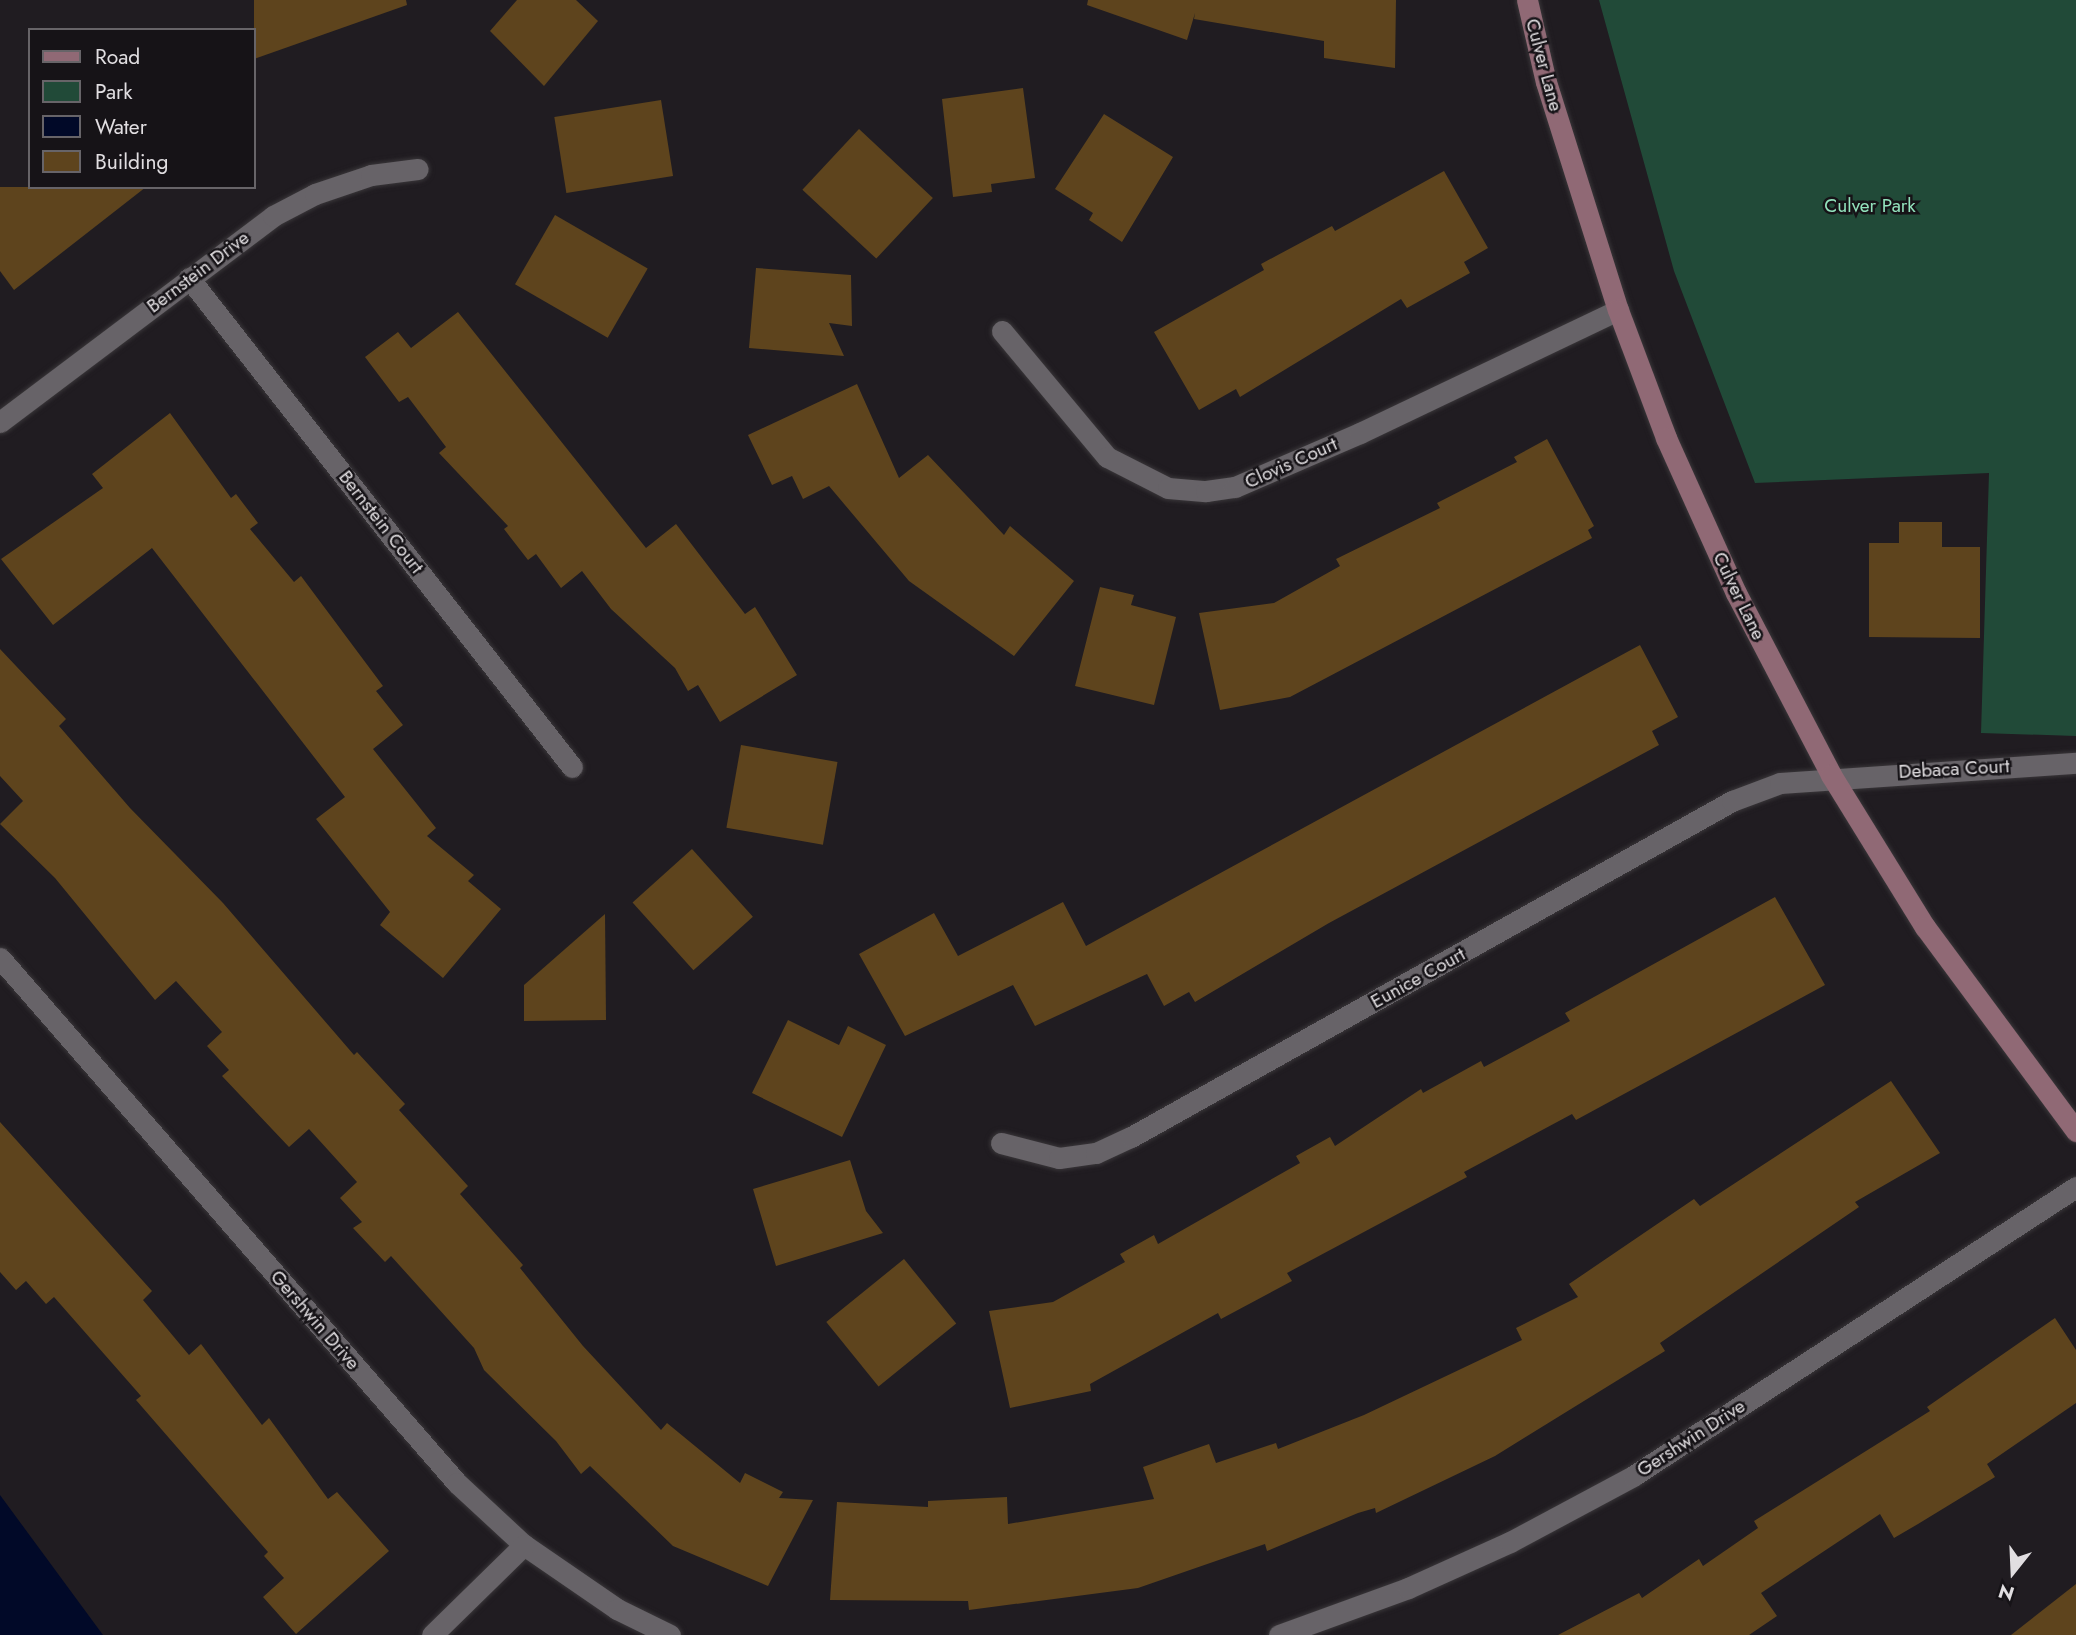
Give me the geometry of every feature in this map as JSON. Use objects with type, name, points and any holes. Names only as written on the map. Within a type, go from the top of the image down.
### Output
[{"type":"street","name":"Culver Lane","points":[[1527,0],[1546,82],[1618,310],[1666,438],[1736,593],[1831,775],[1925,927],[2076,1131]]},
{"type":"street","name":"Bernstein Drive","points":[[0,422],[273,216],[314,194],[371,175],[418,169]]},
{"type":"street","name":"Bernstein Court","points":[[189,278],[572,767]]},
{"type":"street","name":"Clovis Court","points":[[1002,331],[1107,457],[1168,488],[1206,491],[1236,487],[1360,433],[1618,310]]},
{"type":"street","name":"Debaca Court","points":[[1831,775],[2076,763]]},
{"type":"street","name":"Eunice Court","points":[[1001,1143],[1059,1158],[1096,1153],[1732,801],[1780,783],[1831,775]]},
{"type":"street","name":"Gershwin Drive","points":[[0,958],[457,1483],[524,1545],[617,1609],[670,1635]]},
{"type":"street","name":"Gershwin Drive","points":[[1279,1635],[1408,1588],[1510,1542],[1633,1476],[2076,1187]]},
{"type":"street","points":[[432,1635],[524,1545]]},
{"type":"green space","name":"Culver Park","points":[[1599,0],[2076,0],[2076,736],[1981,733],[1989,473],[1755,483],[1674,271]]},
{"type":"water","points":[[0,1495],[103,1635],[0,1635]]},
{"type":"building","points":[[254,0],[406,0],[407,5],[256,58]]},
{"type":"building","points":[[517,0],[576,0],[598,21],[544,86],[490,31]]},
{"type":"building","points":[[1088,0],[1396,0],[1395,68],[1324,58],[1324,41],[1194,19],[1195,13],[1187,40],[1087,5]]},
{"type":"building","points":[[1023,88],[1035,178],[991,184],[992,192],[953,197],[942,99]]},
{"type":"building","points":[[661,100],[673,176],[566,193],[554,117]]},
{"type":"building","points":[[1104,114],[1173,157],[1122,242],[1089,220],[1093,213],[1055,189]]},
{"type":"building","points":[[859,129],[933,198],[876,259],[802,190]]},
{"type":"building","points":[[1444,171],[1488,248],[1464,262],[1470,273],[1407,308],[1401,299],[1240,397],[1236,389],[1199,410],[1154,332],[1264,270],[1261,264],[1332,226],[1335,231]]},
{"type":"building","points":[[0,187],[143,189],[14,290],[0,271]]},
{"type":"building","points":[[555,215],[648,268],[608,338],[515,284]]},
{"type":"building","points":[[756,268],[851,275],[852,326],[829,323],[844,356],[749,348]]},
{"type":"building","points":[[458,312],[646,548],[676,524],[745,614],[755,607],[797,675],[720,722],[698,685],[688,691],[675,668],[611,609],[582,571],[561,588],[536,554],[528,560],[504,529],[508,526],[439,453],[446,447],[408,397],[399,402],[365,357],[398,332],[411,348]]},
{"type":"building","points":[[857,384],[899,478],[928,455],[1004,535],[1010,526],[1074,581],[1014,656],[909,581],[829,486],[803,499],[792,476],[772,485],[748,435]]},
{"type":"building","points":[[170,413],[231,498],[236,494],[258,523],[250,529],[294,582],[301,576],[383,686],[376,691],[403,725],[373,749],[436,828],[427,836],[474,875],[468,881],[501,909],[443,978],[380,925],[390,912],[316,819],[345,797],[152,548],[53,625],[1,559],[103,488],[92,474]]},
{"type":"building","points":[[1547,439],[1594,526],[1588,530],[1592,538],[1290,697],[1220,710],[1199,613],[1274,603],[1340,566],[1336,559],[1440,508],[1437,503],[1517,462],[1514,457]]},
{"type":"building","points":[[1899,522],[1942,522],[1942,547],[1980,547],[1980,638],[1869,637],[1869,543],[1899,543]]},
{"type":"building","points":[[1100,587],[1134,595],[1131,605],[1176,617],[1154,705],[1075,686]]},
{"type":"building","points":[[1640,645],[1678,717],[1652,731],[1659,745],[1329,923],[1195,1002],[1189,992],[1164,1006],[1147,974],[1035,1026],[1013,985],[905,1036],[859,954],[934,913],[958,956],[1063,902],[1086,946]]},
{"type":"building","points":[[0,649],[66,719],[59,726],[130,808],[223,903],[354,1055],[357,1052],[405,1104],[399,1110],[468,1186],[460,1194],[523,1265],[520,1268],[583,1346],[661,1430],[667,1423],[740,1483],[745,1473],[783,1492],[779,1498],[813,1500],[768,1586],[673,1546],[590,1466],[581,1474],[556,1441],[484,1370],[474,1348],[391,1256],[385,1262],[353,1228],[362,1222],[340,1198],[357,1182],[309,1129],[289,1147],[222,1076],[229,1070],[207,1046],[222,1032],[176,981],[155,1000],[55,878],[0,824],[23,801],[0,776]]},
{"type":"building","points":[[741,745],[838,762],[823,845],[726,828]]},
{"type":"building","points":[[692,849],[753,917],[693,970],[633,903]]},
{"type":"building","points":[[1775,897],[1825,985],[1576,1120],[1572,1114],[1464,1172],[1467,1177],[1287,1273],[1292,1281],[1221,1319],[1218,1313],[1090,1384],[1091,1391],[1010,1408],[989,1311],[1053,1302],[1125,1262],[1120,1254],[1154,1235],[1158,1244],[1300,1163],[1296,1156],[1330,1137],[1335,1146],[1421,1089],[1423,1093],[1481,1061],[1484,1067],[1570,1021],[1565,1013]]},
{"type":"building","points":[[605,914],[606,1020],[524,1021],[524,985]]},
{"type":"building","points":[[788,1020],[839,1045],[848,1026],[886,1045],[842,1137],[752,1093]]},
{"type":"building","points":[[1891,1081],[1940,1153],[1855,1202],[1859,1207],[1660,1343],[1665,1351],[1495,1456],[1376,1513],[1375,1508],[1358,1513],[1267,1551],[1265,1544],[1138,1588],[969,1610],[968,1601],[830,1600],[837,1502],[928,1507],[928,1501],[1007,1497],[1008,1524],[1154,1499],[1143,1467],[1209,1444],[1216,1463],[1276,1443],[1278,1449],[1364,1415],[1522,1340],[1516,1328],[1578,1297],[1569,1284],[1694,1199],[1700,1206]]},
{"type":"building","points":[[0,1122],[152,1291],[143,1300],[189,1355],[201,1344],[262,1425],[269,1418],[328,1499],[337,1492],[389,1551],[296,1634],[263,1597],[284,1578],[264,1556],[268,1552],[136,1400],[141,1396],[54,1297],[46,1304],[26,1281],[16,1290],[0,1272]]},
{"type":"building","points":[[850,1160],[866,1211],[883,1233],[776,1266],[753,1189]]},
{"type":"building","points":[[904,1259],[956,1324],[879,1386],[826,1322]]},
{"type":"building","points":[[2055,1318],[2076,1350],[2076,1403],[1987,1464],[1995,1477],[1918,1524],[1894,1538],[1880,1514],[1761,1593],[1777,1616],[1749,1635],[1558,1635],[1639,1593],[1642,1598],[1699,1559],[1703,1566],[1758,1528],[1754,1521],[1930,1411],[1927,1407]]},
{"type":"building","points":[[2076,1584],[2076,1635],[2011,1635]]}]
